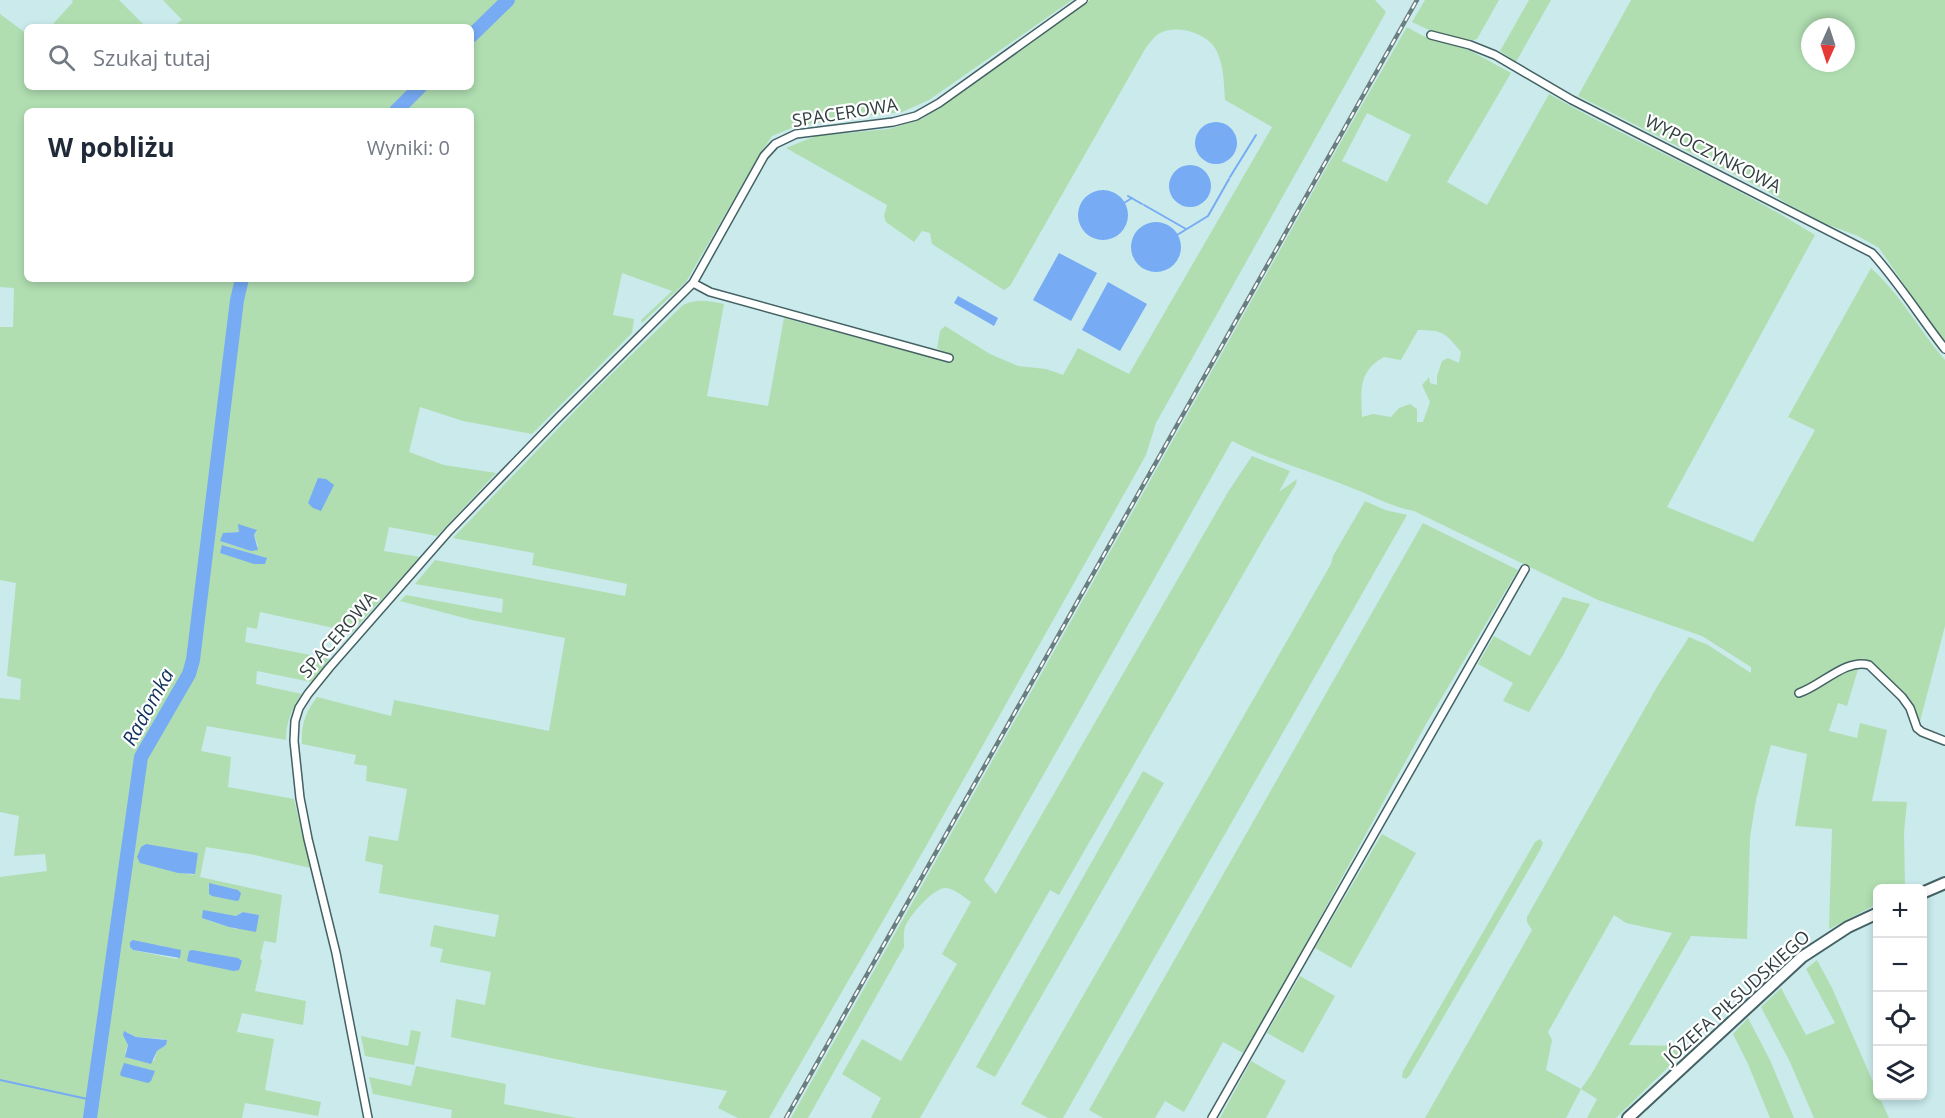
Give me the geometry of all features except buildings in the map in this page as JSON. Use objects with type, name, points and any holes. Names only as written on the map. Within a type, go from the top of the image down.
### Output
[{"type":"street","name":"SPACEROWA","points":[[368,1118],[336,952],[300,798],[294,741],[295,721],[305,698],[328,668],[449,531],[693,283],[764,156],[775,144],[796,134],[893,122],[916,116],[939,103],[1083,0]]},
{"type":"street","name":"WYPOCZYNKOWA","points":[[1431,35],[1470,45],[1495,55],[1572,100],[1872,253],[1894,278],[1945,349]]},
{"type":"street","points":[[693,283],[705,291],[949,358]]},
{"type":"street","points":[[1212,1118],[1525,569]]},
{"type":"street","points":[[1799,693],[1812,689],[1849,665],[1862,663],[1869,665],[1902,697],[1910,708],[1917,728],[1945,741]]},
{"type":"street","points":[[1927,890],[1945,882]]},
{"type":"street","name":"JÓZEFA PIŁSUDSKIEGO","points":[[1628,1118],[1802,957],[1848,927],[1873,915]]},
{"type":"green space","points":[[72,0],[119,0],[143,24],[53,24],[73,2]]},
{"type":"green space","points":[[163,0],[1072,0],[929,100],[902,112],[794,127],[772,136],[686,282],[642,323],[641,320],[672,291],[622,273],[613,315],[634,319],[632,333],[532,434],[463,421],[420,407],[409,452],[444,465],[496,473],[437,536],[389,527],[384,551],[420,557],[352,632],[260,612],[257,629],[247,627],[245,642],[330,659],[311,682],[257,671],[256,684],[302,694],[290,716],[286,740],[207,726],[201,751],[231,757],[228,787],[294,799],[310,868],[255,855],[206,847],[200,877],[282,895],[276,943],[264,941],[255,991],[306,1001],[303,1025],[242,1013],[237,1032],[274,1039],[265,1090],[321,1102],[318,1116],[245,1103],[242,1118],[0,1118],[0,877],[47,871],[45,854],[14,856],[19,816],[0,812],[0,698],[20,700],[21,679],[7,676],[16,583],[0,580],[0,327],[13,327],[14,288],[0,287],[0,14],[24,32],[24,90],[474,90],[474,24],[176,24],[182,20]],"holes":[[[231,532],[257,532],[254,535],[258,546],[245,549],[220,541]],[[223,545],[266,558],[265,564],[220,553]],[[174,849],[198,853],[193,875],[148,865]],[[203,911],[236,916],[243,912],[259,915],[236,929],[207,920]],[[159,945],[181,951],[177,959],[133,950],[130,947]],[[127,1032],[136,1037],[164,1039],[166,1045],[157,1051],[154,1061],[125,1053],[128,1045]]]},
{"type":"green space","points":[[1090,0],[1375,0],[1386,12],[1156,423],[1146,455],[929,841],[769,1118],[738,1118],[718,1108],[727,1091],[594,1067],[451,1037],[456,999],[485,1005],[491,972],[440,962],[443,949],[430,946],[434,925],[495,937],[499,915],[379,893],[383,865],[365,861],[369,836],[398,841],[407,789],[366,781],[367,766],[354,764],[356,755],[302,744],[305,719],[313,703],[317,697],[391,716],[394,700],[549,731],[565,638],[472,620],[400,601],[406,595],[502,613],[503,599],[415,584],[435,560],[625,596],[627,584],[532,565],[534,553],[453,538],[596,389],[683,305],[693,301],[724,304],[707,396],[768,406],[784,318],[945,361],[951,356],[937,348],[940,331],[945,326],[990,354],[1018,366],[1046,369],[1063,375],[1078,348],[1129,374],[1272,127],[1225,100],[1220,59],[1208,40],[1192,32],[1165,31],[1157,35],[1145,49],[1010,286],[1004,290],[932,244],[930,233],[922,231],[914,242],[886,222],[884,216],[887,205],[786,148],[816,136],[889,129],[922,119]]},
{"type":"green space","points":[[1425,0],[1499,0],[1477,39],[1471,41],[1431,31],[1412,22]]},
{"type":"green space","points":[[1529,0],[1551,0],[1516,62],[1500,51]]},
{"type":"green space","points":[[1631,0],[1945,0],[1945,344],[1879,248],[1858,236],[1826,224],[1769,192],[1578,96]]},
{"type":"green space","points":[[1407,27],[1423,36],[1469,50],[1511,73],[1447,182],[1487,205],[1549,94],[1615,130],[1750,197],[1815,235],[1667,507],[1753,542],[1815,430],[1788,417],[1871,268],[1901,301],[1945,360],[1945,626],[1919,725],[1909,701],[1876,666],[1863,658],[1847,706],[1838,703],[1829,731],[1857,738],[1860,723],[1887,730],[1872,801],[1907,802],[1904,832],[1905,884],[1873,884],[1873,906],[1829,929],[1832,829],[1795,826],[1807,754],[1771,745],[1756,800],[1750,837],[1747,939],[1691,936],[1629,1045],[1690,1046],[1616,1118],[1587,1118],[1597,1099],[1581,1089],[1566,1118],[1425,1118],[1532,930],[1527,917],[1658,685],[1689,637],[1708,645],[1751,673],[1751,667],[1702,636],[1598,600],[1414,511],[1392,505],[1232,441],[984,880],[996,894],[1228,492],[1252,456],[1290,471],[1279,492],[1297,479],[1296,484],[1059,895],[1050,890],[920,1118],[871,1118],[881,1098],[842,1074],[862,1039],[901,1061],[957,964],[942,954],[971,902],[949,888],[935,892],[907,922],[904,947],[808,1118],[791,1118]],"holes":[[[1367,113],[1411,135],[1387,182],[1342,161]],[[1418,330],[1443,334],[1461,352],[1459,363],[1448,358],[1442,361],[1437,376],[1437,385],[1430,383],[1429,377],[1422,385],[1430,402],[1423,422],[1417,422],[1417,409],[1410,404],[1399,408],[1391,417],[1373,414],[1362,417],[1362,390],[1365,375],[1384,357],[1401,360]],[[1614,915],[1626,923],[1672,933],[1581,1089],[1546,1070],[1552,1040],[1548,1032]]]},
{"type":"green space","points":[[1365,501],[1385,510],[1407,515],[1063,1118],[1048,1118],[1021,1104],[1331,564],[1333,556]]},
{"type":"green space","points":[[1423,523],[1518,570],[1426,724],[1270,1009],[1243,1053],[1223,1042],[1184,1112],[1165,1101],[1155,1118],[1103,1118],[1089,1110]]},
{"type":"green space","points":[[1563,597],[1590,604],[1563,655],[1529,712],[1503,701],[1513,683],[1478,664],[1494,636],[1530,656]]},
{"type":"green space","points":[[1143,771],[1164,783],[995,1077],[976,1067]]},
{"type":"green space","points":[[1382,834],[1416,853],[1351,968],[1315,948]]},
{"type":"green space","points":[[1540,839],[1543,843],[1540,850],[1410,1075],[1406,1079],[1402,1077],[1403,1071],[1535,842]]},
{"type":"green space","points":[[1817,960],[1832,988],[1873,1082],[1873,1100],[1881,1100],[1889,1118],[1814,1118],[1789,1060],[1761,1007],[1781,988],[1806,1035],[1835,1023],[1806,969]]},
{"type":"green space","points":[[1300,976],[1335,996],[1303,1053],[1267,1033]]},
{"type":"green space","points":[[1748,1018],[1770,1060],[1794,1118],[1770,1118],[1733,1034]]},
{"type":"green space","points":[[411,1030],[421,1032],[414,1065],[365,1056],[361,1036],[408,1046]]},
{"type":"green space","points":[[1251,1061],[1286,1081],[1266,1118],[1220,1118]]},
{"type":"green space","points":[[416,1066],[506,1084],[504,1104],[577,1118],[451,1118],[452,1110],[373,1094],[369,1077],[411,1086]]},
{"type":"water","points":[[1216,122],[1231,128],[1237,143],[1231,158],[1216,164],[1201,158],[1195,143],[1201,128]]},
{"type":"water","points":[[1190,165],[1205,171],[1211,186],[1205,201],[1190,207],[1175,201],[1169,186],[1175,171]]},
{"type":"water","points":[[1103,190],[1117,194],[1124,201],[1128,215],[1124,229],[1117,236],[1103,240],[1089,236],[1082,229],[1078,215],[1082,201],[1089,194]]},
{"type":"water","points":[[1156,222],[1165,224],[1176,233],[1181,247],[1179,256],[1170,267],[1156,272],[1147,270],[1136,261],[1131,247],[1133,238],[1142,227]]},
{"type":"water","points":[[1059,253],[1097,273],[1071,321],[1033,300]]},
{"type":"water","points":[[1108,282],[1147,304],[1120,351],[1082,330]]},
{"type":"water","points":[[958,296],[998,318],[994,326],[954,303]]},
{"type":"water","points":[[318,478],[326,479],[334,485],[321,511],[308,503]]},
{"type":"water","points":[[238,524],[257,530],[254,535],[258,550],[251,551],[220,541],[223,533],[239,532]]},
{"type":"water","points":[[222,545],[267,558],[265,564],[254,564],[220,553]]},
{"type":"water","points":[[146,844],[198,853],[195,874],[178,873],[140,863],[137,857],[141,847]]},
{"type":"water","points":[[209,883],[238,890],[241,893],[239,900],[212,896],[209,894]]},
{"type":"water","points":[[203,910],[236,916],[243,912],[259,915],[256,932],[229,927],[202,918]]},
{"type":"water","points":[[133,940],[181,950],[180,958],[133,950],[130,942]]},
{"type":"water","points":[[189,951],[238,958],[242,961],[239,970],[234,971],[190,962],[187,961]]},
{"type":"water","points":[[124,1031],[136,1037],[167,1040],[166,1045],[157,1051],[151,1064],[125,1057],[128,1045],[123,1035]]},
{"type":"water","points":[[124,1063],[155,1071],[151,1081],[148,1083],[121,1076]]},
{"type":"waterway","name":"Radomka","points":[[474,33],[508,0]]},
{"type":"waterway","name":"Radomka","points":[[399,108],[417,90]]},
{"type":"waterway","points":[[1230,177],[1256,135]]},
{"type":"waterway","points":[[1177,235],[1208,216],[1229,179]]},
{"type":"waterway","points":[[1128,196],[1142,204]]},
{"type":"waterway","points":[[1124,203],[1132,198]]},
{"type":"waterway","points":[[1144,205],[1186,229]]},
{"type":"waterway","name":"Radomka","points":[[90,1118],[141,757],[189,674],[193,660],[237,300],[241,282]]},
{"type":"waterway","points":[[0,1080],[92,1100]]},
{"type":"railway","points":[[786,1118],[1417,0]]}]
